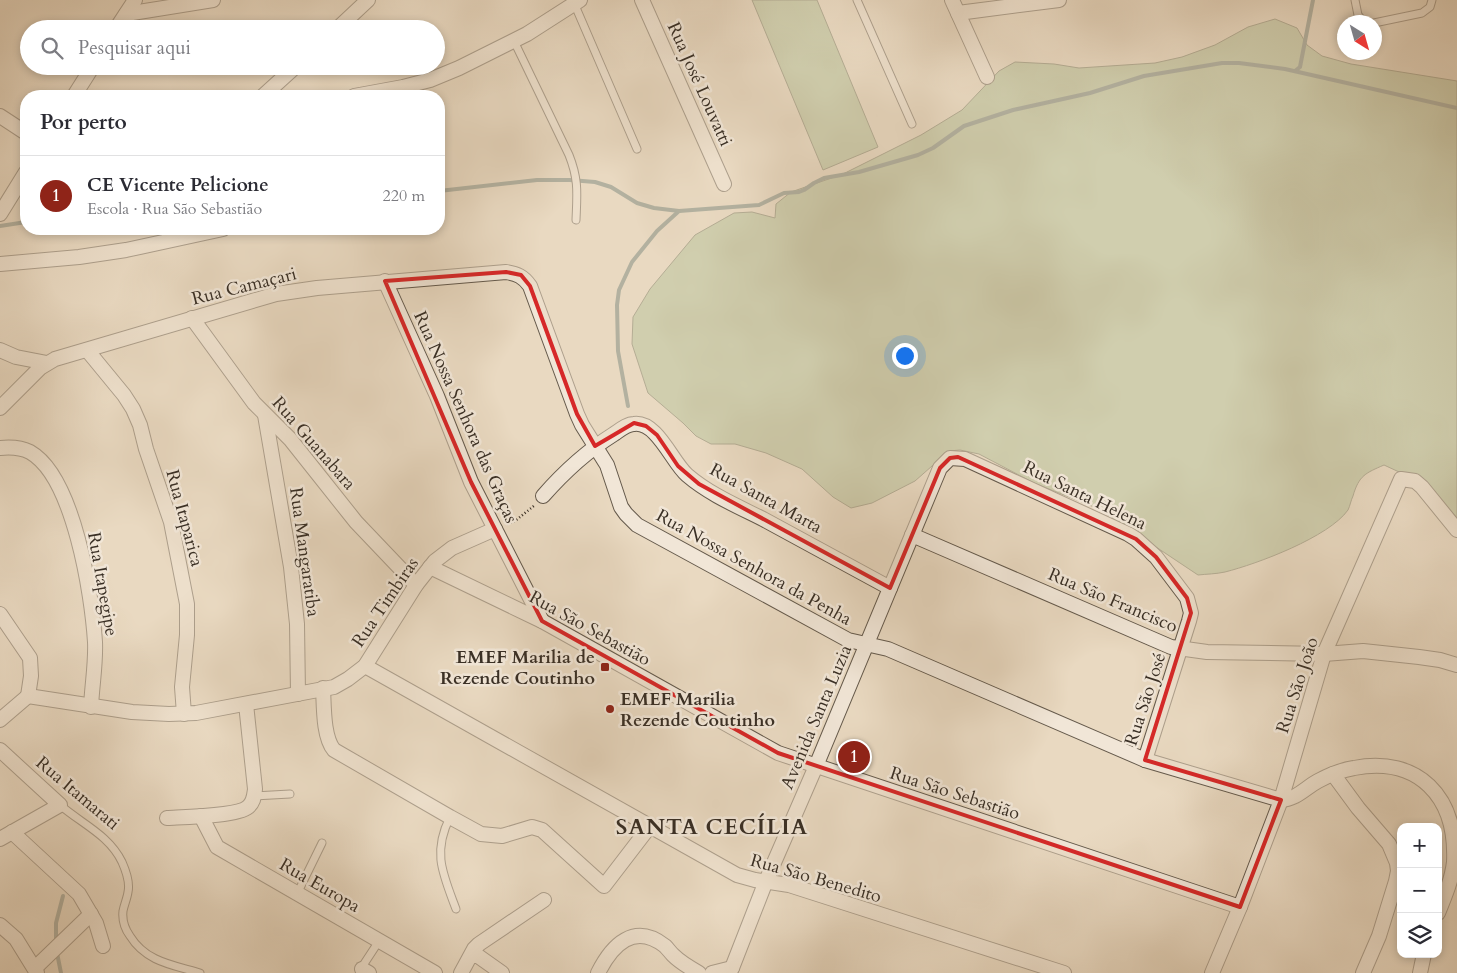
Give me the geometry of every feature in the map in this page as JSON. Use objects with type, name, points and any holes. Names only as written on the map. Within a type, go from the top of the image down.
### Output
[{"type":"street","points":[[122,20],[135,0]]},
{"type":"street","points":[[126,14],[213,0]]},
{"type":"street","points":[[347,20],[368,0]]},
{"type":"street","name":"Rua José Louvatti","points":[[642,0],[724,184]]},
{"type":"street","points":[[987,77],[955,6],[1059,0]]},
{"type":"street","points":[[445,74],[514,41],[574,1]]},
{"type":"street","points":[[78,90],[87,75]]},
{"type":"street","points":[[270,90],[286,75]]},
{"type":"street","points":[[387,90],[430,80],[442,75]]},
{"type":"street","points":[[0,116],[20,129]]},
{"type":"street","points":[[0,214],[20,182]]},
{"type":"street","points":[[0,264],[88,256],[195,235]]},
{"type":"street","name":"Rua Camaçari","points":[[0,408],[47,363],[60,357],[276,294],[385,281],[506,272],[521,276]]},
{"type":"street","name":"Rua Nossa Senhora da Penha","points":[[521,276],[530,286],[577,414],[608,465],[621,507],[637,525],[848,640],[888,649],[1145,760],[1281,800]]},
{"type":"street","name":"Rua Nossa Senhora das Graças","points":[[385,281],[437,396],[471,482],[542,621]]},
{"type":"street","name":"Rua Guanabara","points":[[192,318],[246,393],[265,415],[290,438],[362,529],[416,585]]},
{"type":"street","points":[[0,350],[16,357],[47,363]]},
{"type":"street","name":"Rua Itaparica","points":[[86,350],[124,395],[133,409],[140,425],[146,449],[171,522],[187,604],[182,686],[184,714]]},
{"type":"street","name":"Rua Mangaratiba","points":[[265,415],[291,566],[297,624],[298,694]]},
{"type":"street","name":"Rua Santa Marta","points":[[595,446],[625,427],[634,424],[646,426],[657,434],[678,466],[699,484],[890,588]]},
{"type":"street","points":[[542,496],[564,472],[595,446]]},
{"type":"street","name":"Rua Itapegipe","points":[[0,448],[19,448],[34,455],[47,468],[64,496],[76,533],[90,599],[95,642],[91,707]]},
{"type":"street","name":"Avenida Santa Luzia","points":[[736,970],[766,881],[940,468],[944,462],[952,457]]},
{"type":"street","name":"Rua Santa Helena","points":[[952,457],[974,463],[1128,534],[1143,544],[1156,557],[1187,598],[1191,613],[1181,649]]},
{"type":"street","name":"Rua São João","points":[[1213,972],[1281,800],[1324,654],[1401,478],[1415,481],[1422,487],[1457,530]]},
{"type":"street","name":"Rua Timbiras","points":[[28,696],[146,714],[184,714],[334,687],[365,666],[416,585],[430,567],[452,548],[495,529]]},
{"type":"street","name":"Rua São Francisco","points":[[912,535],[1159,642],[1181,649],[1207,652],[1324,654],[1363,651],[1440,660],[1457,665]]},
{"type":"street","name":"Rua São Sebastião","points":[[430,567],[542,621],[778,753],[1240,907]]},
{"type":"street","points":[[0,614],[30,658],[31,676],[28,696],[0,720]]},
{"type":"street","name":"Rua São José","points":[[1145,760],[1181,649]]},
{"type":"street","name":"Rua São Benedito","points":[[365,666],[737,875],[789,885],[1064,973]]},
{"type":"street","points":[[323,688],[326,732],[330,745],[334,750],[481,834],[497,836],[508,835],[526,828],[542,830],[604,886],[650,826]]},
{"type":"street","points":[[167,818],[201,816],[243,810],[248,807],[254,796],[246,704]]},
{"type":"street","name":"Rua Itamarati","points":[[0,750],[60,805]]},
{"type":"street","points":[[1281,800],[1292,799],[1318,781],[1354,768],[1390,766],[1410,771],[1426,782],[1440,796],[1445,804],[1452,826],[1454,862],[1451,878],[1442,902]]},
{"type":"street","points":[[1334,774],[1358,808],[1389,844],[1397,863],[1396,881],[1379,936],[1363,973]]},
{"type":"street","points":[[60,805],[6,836],[72,886],[84,900],[99,931],[103,946]]},
{"type":"street","name":"Rua Europa","points":[[201,816],[217,847],[435,973]]},
{"type":"street","points":[[461,973],[472,956],[474,949],[479,944],[544,900]]},
{"type":"street","points":[[0,925],[16,939],[36,971],[91,914]]},
{"type":"street","points":[[601,970],[611,952],[622,940],[639,936],[659,942],[698,973]]},
{"type":"street","points":[[472,956],[478,956],[502,973]]},
{"type":"street","points":[[1420,973],[1423,958]]},
{"type":"street","points":[[712,973],[727,968],[736,970]]},
{"type":"lane","points":[[858,0],[912,124]]},
{"type":"lane","points":[[1354,0],[1358,15]]},
{"type":"lane","points":[[1382,21],[1422,13],[1430,7],[1432,0]]},
{"type":"lane","points":[[574,1],[637,149]]},
{"type":"lane","points":[[514,41],[575,170],[578,192],[576,220]]},
{"type":"lane","points":[[254,796],[290,794]]},
{"type":"lane","name":"Rua Itamarati","points":[[60,805],[101,835],[110,844],[123,863],[129,891],[123,917],[126,931],[136,946],[154,959],[200,973]]},
{"type":"lane","points":[[450,818],[444,829],[440,855],[441,868],[456,909]]},
{"type":"lane","points":[[297,894],[322,843]]},
{"type":"lane","points":[[362,972],[379,941]]},
{"type":"path","points":[[495,529],[515,520],[534,506],[542,496]]},
{"type":"highlighted area","points":[[506,272],[521,275],[530,286],[577,414],[595,446],[634,423],[646,426],[657,435],[678,466],[699,484],[890,588],[940,468],[950,458],[958,457],[1136,539],[1156,557],[1187,598],[1191,613],[1145,760],[1281,800],[1240,907],[778,753],[542,621],[471,482],[385,281]]},
{"type":"green space","points":[[752,0],[817,0],[878,147],[823,170]]},
{"type":"green space","points":[[1275,19],[1297,28],[1307,45],[1322,56],[1351,64],[1457,81],[1457,521],[1425,484],[1384,465],[1361,479],[1355,489],[1348,510],[1339,520],[1325,530],[1291,548],[1255,563],[1225,572],[1198,575],[1099,509],[1034,483],[979,454],[960,450],[949,451],[915,481],[872,503],[851,508],[833,497],[802,469],[766,453],[735,444],[711,444],[696,436],[648,393],[632,344],[633,317],[650,289],[695,235],[734,213],[752,212],[775,218],[776,204],[791,192],[843,174],[921,135],[962,110],[999,71],[1015,62],[1054,64],[1079,68],[1155,63],[1182,57],[1215,45],[1248,27]]},
{"type":"waterway","points":[[1295,71],[1300,67],[1313,0]]},
{"type":"waterway","points":[[445,190],[537,180],[570,180],[595,182],[611,187],[637,203],[654,208],[679,211],[759,205],[784,193],[804,190],[824,178],[859,172],[918,155],[933,148],[964,126],[1013,110],[1090,93],[1144,76],[1222,63],[1239,63],[1285,69],[1457,108]]},
{"type":"waterway","points":[[628,406],[618,351],[617,305],[619,290],[632,262],[657,231],[679,211]]},
{"type":"waterway","points":[[0,226],[20,223]]},
{"type":"waterway","points":[[56,943],[56,923],[63,896]]},
{"type":"waterway","points":[[57,953],[61,973]]},
{"type":"place","name":"EMEF Marilia de Rezende Coutinho","points":[[605,667]]},
{"type":"place","name":"EMEF Marilia Rezende Coutinho","points":[[610,709]]},
{"type":"place","name":"CE Vicente Pelicione","points":[[854,757]]},
{"type":"district","name":"SANTA CECÍLIA","points":[[712,826]]}]
